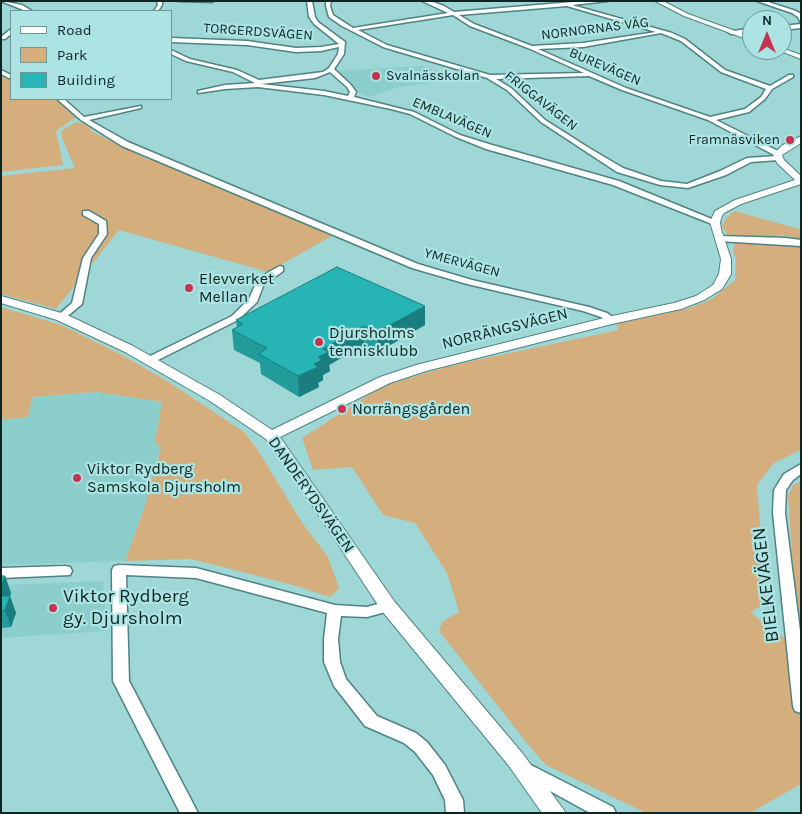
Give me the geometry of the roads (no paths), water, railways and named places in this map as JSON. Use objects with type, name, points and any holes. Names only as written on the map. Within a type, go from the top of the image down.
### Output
[{"type":"street","points":[[2,1],[27,10]]},
{"type":"street","points":[[180,1],[212,1]]},
{"type":"street","points":[[172,52],[188,60],[234,71],[258,84],[315,76],[329,70],[341,54],[342,42],[316,23],[312,18],[309,1]]},
{"type":"street","name":"FRIGGAVÄGEN","points":[[329,1],[328,6],[336,21],[385,46],[489,77],[509,89],[543,121],[620,170],[654,181],[688,186],[723,173],[750,160],[778,156]]},
{"type":"street","name":"BUREVÄGEN","points":[[424,1],[442,7],[472,25],[530,47],[636,94],[710,119],[778,156]]},
{"type":"street","points":[[558,1],[565,5],[663,32],[683,40],[723,71],[770,88]]},
{"type":"street","points":[[354,30],[452,14],[606,1]]},
{"type":"street","points":[[658,1],[742,36]]},
{"type":"street","points":[[759,1],[794,12],[800,16],[801,20]]},
{"type":"street","points":[[731,32],[742,31]]},
{"type":"street","name":"NORNORNAS VÄG","points":[[530,47],[583,45],[663,32]]},
{"type":"street","name":"TORGERDSVÄGEN","points":[[172,40],[247,44],[296,50],[320,49],[342,45]]},
{"type":"street","points":[[329,70],[334,71],[349,86],[353,92],[350,98]]},
{"type":"street","points":[[489,77],[590,75]]},
{"type":"street","points":[[710,119],[747,111],[763,98],[770,88],[791,76]]},
{"type":"street","name":"EMBLAVÄGEN","points":[[200,92],[225,87],[258,84],[350,98],[412,114],[458,136],[489,147],[616,183],[714,222]]},
{"type":"street","name":"YMERVÄGEN","points":[[61,100],[83,119],[125,144],[415,266],[470,282],[586,309],[612,320]]},
{"type":"street","points":[[83,119],[139,107]]},
{"type":"street","points":[[612,320],[677,306],[700,298],[718,287],[725,274],[726,259],[714,222],[720,211],[801,181],[778,156],[786,147],[801,139]]},
{"type":"street","points":[[61,317],[77,304],[82,272],[87,258],[103,234],[103,223],[86,213]]},
{"type":"street","points":[[721,239],[801,243]]},
{"type":"street","points":[[150,360],[235,318],[248,308],[254,300],[259,286],[270,275],[280,269]]},
{"type":"street","name":"DANDERYDSVÄGEN","points":[[1,299],[61,317],[150,360],[214,398],[271,436],[286,454],[388,606],[522,768],[555,813]]},
{"type":"street","name":"NORRÄNGSVÄGEN","points":[[271,436],[385,380],[421,368],[612,320]]},
{"type":"street","name":"BIELKEVÄGEN","points":[[801,468],[788,477],[780,490],[779,513],[796,625],[801,706]]},
{"type":"street","points":[[189,813],[121,681],[119,570],[196,573],[335,610],[367,612],[388,606]]},
{"type":"street","points":[[1,573],[65,571]]},
{"type":"street","points":[[335,610],[331,639],[332,662],[339,682],[353,701],[371,720],[391,731],[410,738],[421,747],[439,770],[454,800],[455,813]]},
{"type":"street","points":[[522,768],[607,813]]},
{"type":"place","name":"Svalnässkolan","points":[[376,76]]},
{"type":"place","name":"Framnäsviken","points":[[790,140]]},
{"type":"place","name":"Elevverket Mellan","points":[[189,288]]},
{"type":"place","name":"Djursholms tennisklubb","points":[[319,342]]},
{"type":"place","name":"Norrängsgården","points":[[342,409]]},
{"type":"place","name":"Viktor Rydberg Samskola Djursholm","points":[[77,478]]},
{"type":"place","name":"Viktor Rydberg gy. Djursholm","points":[[53,608]]}]
